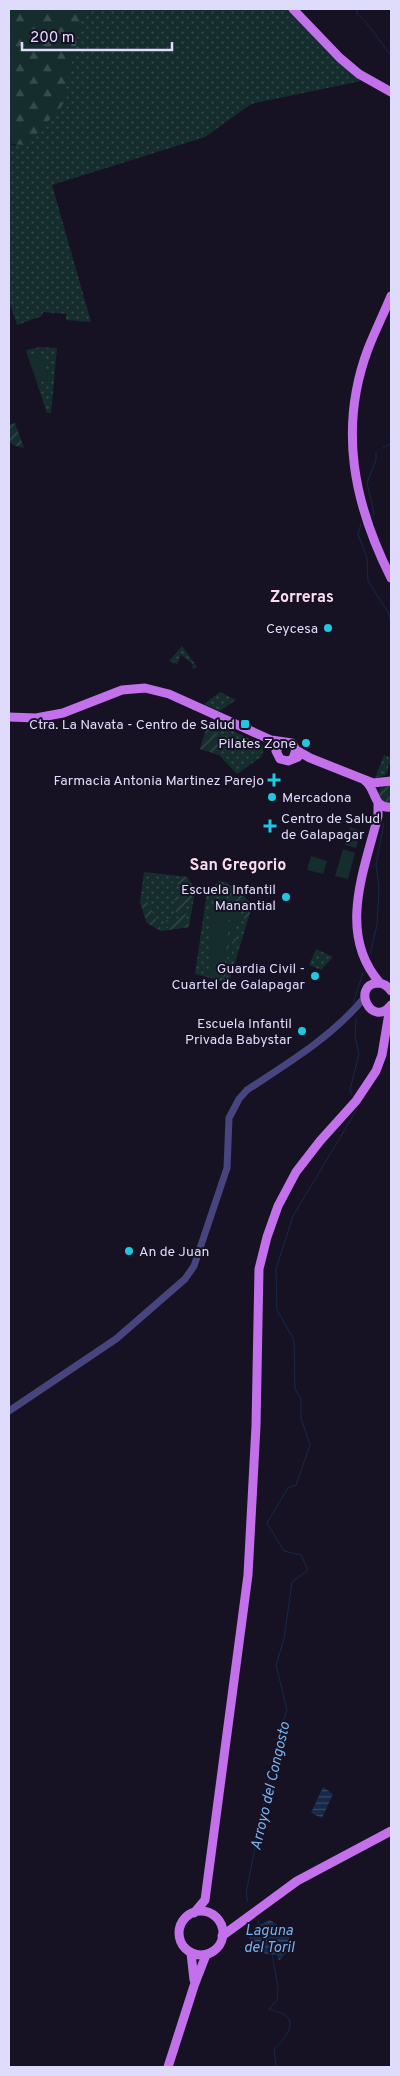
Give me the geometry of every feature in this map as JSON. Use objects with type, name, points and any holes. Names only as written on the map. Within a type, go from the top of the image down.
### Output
[{"type":"main road","points":[[293,9],[359,74],[391,92]]},
{"type":"main road","points":[[391,296],[368,350],[358,389],[352,438],[355,478],[360,502],[391,578]]},
{"type":"main road","points":[[9,717],[36,718],[63,713],[122,690],[145,688],[169,694],[279,745],[292,743],[295,754]]},
{"type":"main road","points":[[279,745],[278,756],[282,760],[295,754],[310,758],[372,783],[388,780]]},
{"type":"main road","points":[[362,779],[370,785],[378,803],[379,812],[359,887],[356,916],[358,937],[369,968],[380,983],[391,991]]},
{"type":"main road","points":[[374,794],[388,780]]},
{"type":"main road","points":[[378,803],[382,806],[391,807]]},
{"type":"main road","points":[[376,824],[382,814],[391,807]]},
{"type":"main road","points":[[369,968],[366,993],[367,1006],[374,1011],[385,1029]]},
{"type":"main road","points":[[366,993],[373,984],[380,983]]},
{"type":"main road","points":[[374,1011],[382,1012],[390,1006]]},
{"type":"main road","points":[[390,1006],[382,1055],[368,1085],[296,1172],[278,1206],[267,1238],[260,1269],[256,1426],[248,1575],[205,1900],[182,1923],[179,1933],[182,1945],[191,1953],[206,1954],[215,1950],[222,1936],[297,1881],[391,1832]]},
{"type":"main road","points":[[205,1900],[222,1936]]},
{"type":"main road","points":[[194,1913],[204,1912],[215,1918],[232,1922],[245,1918]]},
{"type":"main road","points":[[191,1953],[194,1986]]},
{"type":"main road","points":[[168,2067],[206,1954]]},
{"type":"street","points":[[9,1411],[116,1339],[185,1279],[194,1266],[227,1168],[227,1126],[232,1109],[248,1090],[324,1038],[350,1014],[366,993]]},
{"type":"street","points":[[350,1014],[360,1010],[374,1011]]},
{"type":"green space","points":[[9,9],[84,9],[62,106],[26,145],[9,144]]},
{"type":"green space","points":[[84,9],[287,9],[361,81],[251,104],[205,137],[52,185],[91,322],[66,320],[66,314],[43,312],[42,316],[17,325],[9,301],[9,144],[15,146],[77,36]]},
{"type":"green space","points":[[40,347],[57,348],[51,413],[47,413],[37,383],[49,379],[40,353],[28,357],[26,350]]},
{"type":"green space","points":[[40,353],[49,379],[37,383],[28,357]]},
{"type":"green space","points":[[15,423],[24,448],[13,445],[9,441],[9,425]]},
{"type":"green space","points":[[182,646],[197,667],[194,669],[192,668],[193,664],[181,655],[177,664],[169,661]]},
{"type":"green space","points":[[220,692],[236,700],[220,711],[204,704]]},
{"type":"green space","points":[[209,720],[265,746],[261,757],[237,774],[219,755],[200,749]]},
{"type":"green space","points":[[209,720],[216,724],[214,732],[222,735],[218,754],[200,749]]},
{"type":"green space","points":[[384,755],[391,758],[386,775],[375,778]]},
{"type":"green space","points":[[391,784],[391,803],[382,802],[378,793],[380,788]]},
{"type":"green space","points":[[350,827],[361,831],[356,848],[345,845]]},
{"type":"green space","points":[[343,849],[355,853],[348,879],[335,876]]},
{"type":"green space","points":[[311,856],[327,861],[323,874],[307,870]]},
{"type":"green space","points":[[144,872],[187,877],[195,890],[189,927],[161,931],[147,923],[140,902]]},
{"type":"green space","points":[[181,876],[187,877],[195,890],[176,917],[172,919],[167,916],[172,918],[176,916],[175,897],[181,900],[185,889],[183,884],[170,885]]},
{"type":"green space","points":[[219,881],[229,884],[239,891],[247,899],[251,909],[229,983],[195,974],[207,892]]},
{"type":"green space","points":[[225,882],[250,902],[251,909],[247,923],[244,922],[244,909],[224,889]]},
{"type":"green space","points":[[146,900],[161,929],[168,928],[166,920],[176,921],[184,909],[189,927],[161,931],[147,923],[140,902]]},
{"type":"green space","points":[[226,900],[241,916],[235,924],[231,951],[229,943],[231,925],[228,916],[224,915],[224,921],[229,921],[223,978],[209,977],[211,909],[216,901]]},
{"type":"green space","points":[[224,915],[228,916],[231,922],[229,944],[233,948],[234,935],[238,935],[231,955],[226,958],[226,972],[222,981],[209,977],[223,978],[229,922],[224,921]]},
{"type":"green space","points":[[316,949],[333,957],[321,970],[309,965]]},
{"type":"water","points":[[323,1787],[333,1794],[322,1818],[311,1813]]},
{"type":"water","name":"Laguna del Toril","points":[[270,1920],[283,1929],[290,1939],[287,1952],[279,1961],[277,1955],[263,1953],[256,1949],[249,1936],[259,1925]]},
{"type":"waterway","points":[[357,9],[357,14],[367,23],[391,55]]},
{"type":"waterway","points":[[383,448],[391,443]]},
{"type":"waterway","points":[[371,517],[374,513],[367,483],[376,460],[376,453]]},
{"type":"waterway","points":[[361,524],[358,534],[367,558],[368,581],[388,612],[391,621]]},
{"type":"waterway","points":[[370,954],[377,925],[379,888],[376,864],[384,823]]},
{"type":"waterway","name":"Arroyo del Congosto","points":[[353,1003],[363,973]]},
{"type":"waterway","name":"Arroyo del Congosto","points":[[352,1095],[350,1090],[359,1054],[355,1036],[356,1018]]},
{"type":"waterway","name":"Arroyo del Congosto","points":[[248,1902],[246,1893],[276,1743],[287,1710],[276,1665],[284,1639],[292,1582],[308,1570],[301,1555],[284,1551],[267,1523],[288,1488],[296,1485],[310,1445],[301,1418],[301,1399],[295,1389],[294,1340],[277,1310],[276,1269],[293,1216],[356,1111]]},
{"type":"waterway","name":"Arroyo del Congosto","points":[[258,1920],[259,1925]]},
{"type":"waterway","name":"Arroyo del Congosto","points":[[272,1954],[278,1987],[277,2000],[269,2009],[285,2015],[290,2023],[287,2033],[274,2049],[276,2067]]},
{"type":"place","name":"Ceycesa","points":[[328,628]]},
{"type":"place","name":"Ctra. La Navata - Centro de Salud","points":[[245,724]]},
{"type":"place","name":"Pilates Zone","points":[[306,743]]},
{"type":"place","name":"Farmacia Antonia Martinez Parejo","points":[[274,780]]},
{"type":"place","name":"Mercadona","points":[[272,797]]},
{"type":"place","name":"Centro de Salud de Galapagar","points":[[270,826]]},
{"type":"place","name":"Escuela Infantil Manantial","points":[[286,897]]},
{"type":"place","name":"Guardia Civil - Cuartel de Galapagar","points":[[315,976]]},
{"type":"place","name":"Escuela Infantil Privada Babystar","points":[[302,1031]]},
{"type":"place","name":"An de Juan","points":[[129,1251]]},
{"type":"district","name":"Zorreras","points":[[302,596]]},
{"type":"district","name":"San Gregorio","points":[[238,864]]}]
